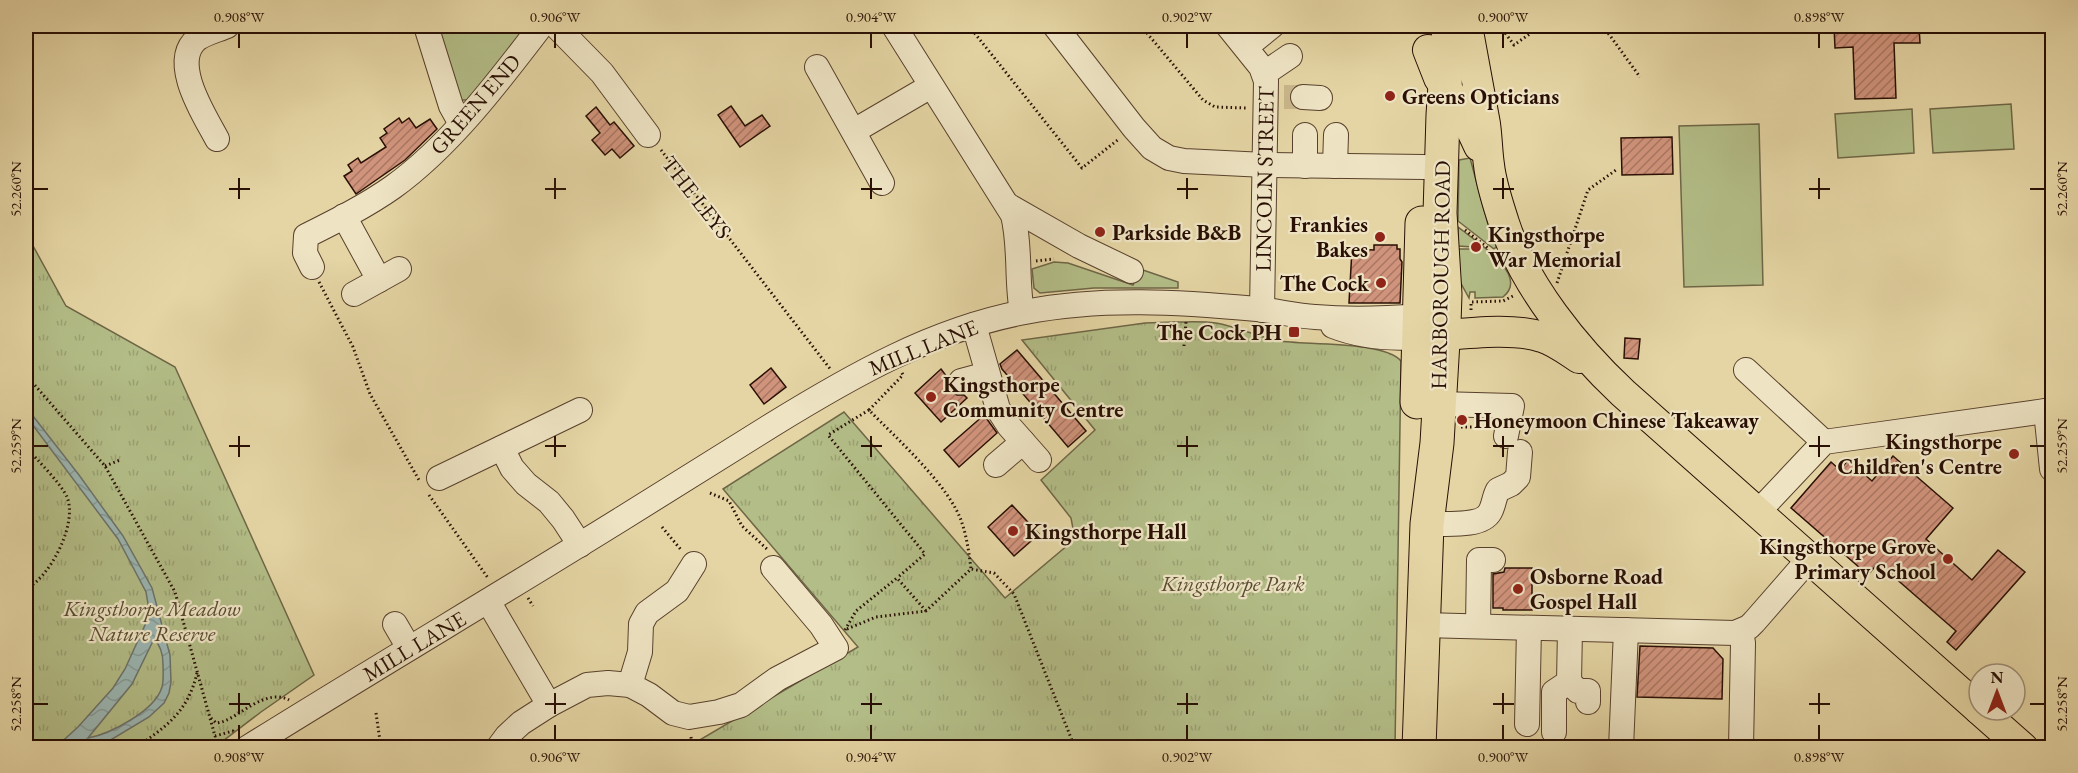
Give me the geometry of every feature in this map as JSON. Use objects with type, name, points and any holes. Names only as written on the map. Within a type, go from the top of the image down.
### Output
[{"type":"highway","name":"HARBOROUGH ROAD","points":[[1419,747],[1427,524],[1437,443],[1446,416],[1426,319],[1452,221],[1445,88],[1449,26]]},
{"type":"highway","name":"HARBOROUGH ROAD","points":[[1427,524],[1417,443],[1426,319],[1424,167],[1428,38]]},
{"type":"main road","points":[[1467,26],[1485,127],[1489,168],[1498,206],[1512,244],[1545,303],[1558,321],[1599,370],[1967,698]]},
{"type":"main road","points":[[1428,38],[1433,67],[1465,116],[1489,168]]},
{"type":"main road","points":[[1426,319],[1533,312],[1550,316],[1558,321]]},
{"type":"main road","points":[[1426,319],[1550,339],[1599,370]]},
{"type":"main road","points":[[1995,722],[2023,747]]},
{"type":"street","points":[[217,139],[190,87],[187,60],[192,45],[198,39],[227,26]]},
{"type":"street","points":[[426,26],[451,106],[461,124]]},
{"type":"street","name":"GREEN END","points":[[312,267],[305,253],[306,236],[394,186],[442,146],[541,26]]},
{"type":"street","name":"THE LEYS","points":[[556,26],[602,73],[648,135]]},
{"type":"street","points":[[894,26],[1009,206],[1016,227],[1019,297],[1022,312]]},
{"type":"street","points":[[1055,26],[1134,128],[1152,148],[1169,158],[1184,162],[1265,165],[1424,167]]},
{"type":"street","name":"LINCOLN STREET","points":[[1228,26],[1264,73],[1288,99],[1265,165],[1262,305]]},
{"type":"street","points":[[1246,47],[1272,26]]},
{"type":"street","points":[[1264,73],[1290,56]]},
{"type":"street","points":[[817,67],[882,183]]},
{"type":"street","points":[[854,131],[931,86]]},
{"type":"street","points":[[1305,135],[1305,166]]},
{"type":"street","points":[[1335,166],[1336,135]]},
{"type":"street","points":[[1009,206],[1071,242],[1131,272]]},
{"type":"street","points":[[344,216],[389,275],[354,294]]},
{"type":"street","name":"MILL LANE","points":[[242,743],[409,648],[489,590],[580,545],[841,383],[910,349],[974,325],[1022,312],[1074,305],[1136,302],[1262,305],[1311,317],[1426,319]]},
{"type":"street","points":[[1262,305],[1374,312],[1404,310],[1414,303],[1426,319]]},
{"type":"street","points":[[974,325],[998,410],[1039,460]]},
{"type":"street","points":[[1746,370],[1824,442]]},
{"type":"street","points":[[961,381],[987,374]]},
{"type":"street","points":[[1427,524],[1467,523],[1486,517],[1492,509],[1498,490],[1511,484],[1518,477],[1506,439],[1512,406],[1446,416]]},
{"type":"street","points":[[430,486],[580,410]]},
{"type":"street","points":[[1758,512],[1824,442],[2049,411],[2052,470]]},
{"type":"street","points":[[996,465],[1023,442]]},
{"type":"street","points":[[502,448],[512,468],[526,484],[549,502],[580,545]]},
{"type":"street","points":[[1423,625],[1727,633],[1742,631],[1754,622],[1809,559]]},
{"type":"street","points":[[1478,626],[1479,560],[1493,560]]},
{"type":"street","points":[[630,685],[640,652],[641,624],[646,613],[677,591],[694,564]]},
{"type":"street","points":[[498,747],[521,723],[587,685],[608,683],[630,685],[649,695],[673,713],[689,717],[719,712],[741,705],[777,679],[841,639],[822,625],[773,568]]},
{"type":"street","points":[[489,590],[549,705]]},
{"type":"street","points":[[394,624],[409,648]]},
{"type":"street","points":[[1527,724],[1529,628]]},
{"type":"street","points":[[1570,629],[1569,682],[1578,691],[1588,691],[1588,702]]},
{"type":"street","points":[[1621,747],[1626,630]]},
{"type":"street","points":[[1741,747],[1742,631]]},
{"type":"street","points":[[1554,732],[1554,692],[1569,682]]},
{"type":"path","points":[[969,26],[1082,168],[1134,128]]},
{"type":"path","points":[[1142,26],[1203,100],[1215,107],[1288,99]]},
{"type":"path","points":[[1500,26],[1514,45],[1540,26]]},
{"type":"path","points":[[1603,26],[1640,77]]},
{"type":"path","name":"THE LEYS","points":[[648,135],[833,373]]},
{"type":"path","points":[[1553,285],[1557,283],[1563,268],[1588,190],[1616,170]]},
{"type":"path","points":[[1452,221],[1490,249]]},
{"type":"path","points":[[1031,262],[1054,259]]},
{"type":"path","points":[[312,267],[353,347],[370,394],[430,486],[489,590]]},
{"type":"path","points":[[1426,319],[1503,301],[1520,293]]},
{"type":"path","points":[[1184,346],[1187,320]]},
{"type":"path","points":[[841,639],[856,611],[925,554],[828,435],[869,410],[903,375],[899,366]]},
{"type":"path","points":[[26,375],[105,466],[175,592],[215,736],[233,731],[242,743]]},
{"type":"path","points":[[869,410],[940,486],[954,505],[962,522],[971,569]]},
{"type":"path","points":[[1446,416],[1506,439]]},
{"type":"path","points":[[26,447],[67,498],[69,512],[66,532],[52,562],[26,589]]},
{"type":"path","points":[[105,466],[120,460]]},
{"type":"path","points":[[710,493],[729,501],[742,526],[766,546],[773,568]]},
{"type":"path","points":[[662,527],[694,564]]},
{"type":"path","points":[[841,639],[876,617],[926,611],[971,569]]},
{"type":"path","points":[[971,569],[994,573],[1014,594],[1075,747]]},
{"type":"path","points":[[897,578],[926,611]]},
{"type":"path","points":[[527,597],[533,606]]},
{"type":"path","points":[[135,747],[164,728],[178,715],[193,688],[197,673]]},
{"type":"path","points":[[209,717],[216,723],[222,722],[255,704],[275,697],[290,701]]},
{"type":"path","points":[[376,713],[381,747]]},
{"type":"green space","points":[[434,26],[529,26],[468,100],[462,100]]},
{"type":"green space","points":[[2011,104],[2014,149],[1933,153],[1930,109]]},
{"type":"green space","points":[[1912,109],[1914,153],[1838,158],[1835,114]]},
{"type":"green space","points":[[1759,124],[1763,285],[1684,287],[1679,126]]},
{"type":"green space","points":[[1470,158],[1488,224],[1497,246],[1494,249],[1458,221],[1459,160]]},
{"type":"green space","points":[[1458,227],[1487,249],[1505,269],[1510,279],[1510,288],[1503,297],[1475,298],[1475,292],[1470,292],[1469,298],[1458,278],[1458,249],[1472,249],[1473,247],[1458,246]]},
{"type":"green space","name":"Kingsthorpe Meadow Nature Reserve","points":[[26,233],[66,306],[175,367],[314,675],[215,747],[26,747]]},
{"type":"green space","points":[[1054,262],[1068,263],[1133,285],[1140,269],[1178,282],[1178,288],[1094,288],[1040,293],[1034,288],[1032,269]]},
{"type":"green space","name":"Kingsthorpe Park","points":[[1145,323],[1216,323],[1279,341],[1344,345],[1379,350],[1401,361],[1395,747],[686,748],[858,647],[723,489],[844,412],[1005,598],[1075,539],[1071,518],[1041,480],[1095,430],[1022,340]]},
{"type":"water","points":[[26,407],[123,536],[152,588],[170,655],[171,682],[164,703],[149,717],[99,747],[56,747],[78,727],[113,688],[125,669],[145,625],[148,604],[146,592],[118,539],[26,416]],"holes":[[[154,639],[161,650],[163,664],[163,684],[158,696],[151,705],[131,720],[108,732],[88,738],[132,684]]]},
{"type":"building","points":[[1834,26],[1919,26],[1920,43],[1894,43],[1896,98],[1855,99],[1853,47],[1835,48]]},
{"type":"building","points":[[731,106],[745,126],[762,115],[770,126],[740,147],[718,115]]},
{"type":"building","points":[[596,107],[610,125],[614,122],[634,146],[620,158],[612,149],[605,155],[592,140],[600,133],[586,116]]},
{"type":"building","points":[[399,118],[402,123],[409,118],[416,128],[430,119],[437,129],[405,160],[356,194],[344,176],[352,171],[348,165],[358,158],[361,163],[386,147],[380,138],[387,133],[384,129]]},
{"type":"building","points":[[1672,137],[1673,174],[1622,175],[1621,138]]},
{"type":"building","points":[[1374,245],[1397,245],[1397,249],[1400,249],[1402,262],[1400,303],[1349,303],[1352,249],[1374,250]]},
{"type":"building","points":[[1625,338],[1640,339],[1638,359],[1624,358]]},
{"type":"building","points":[[1017,350],[1086,431],[1068,447],[1002,369],[1000,364]]},
{"type":"building","points":[[771,368],[786,387],[764,404],[750,385]]},
{"type":"building","name":"Kingsthorpe Community Centre","points":[[941,369],[947,377],[947,384],[951,391],[967,398],[941,422],[915,393]]},
{"type":"building","points":[[984,415],[997,433],[959,467],[944,450]]},
{"type":"building","points":[[1893,456],[1953,508],[1926,539],[1972,580],[1998,550],[2025,572],[1956,650],[1947,642],[1956,631],[1878,563],[1868,575],[1791,508],[1831,462],[1840,470],[1848,460],[1872,481]]},
{"type":"building","name":"Kingsthorpe Hall","points":[[1012,505],[1039,534],[1014,556],[988,527]]},
{"type":"building","name":"Osborne Road Gospel Hall","points":[[1505,568],[1532,568],[1532,610],[1493,608],[1493,574],[1504,572]]},
{"type":"building","points":[[1640,646],[1713,648],[1723,659],[1722,699],[1637,697]]},
{"type":"tunnel","points":[[1284,97],[1303,97]]},
{"type":"place","name":"Greens Opticians","points":[[1390,96]]},
{"type":"place","name":"Parkside B&B","points":[[1100,232]]},
{"type":"place","name":"Frankies Bakes","points":[[1380,237]]},
{"type":"place","name":"Kingsthorpe War Memorial","points":[[1476,247]]},
{"type":"place","name":"The Cock","points":[[1381,283]]},
{"type":"place","name":"The Cock PH","points":[[1294,332]]},
{"type":"place","name":"Kingsthorpe Community Centre","points":[[931,397]]},
{"type":"place","name":"Honeymoon Chinese Takeaway","points":[[1462,420]]},
{"type":"place","name":"Kingsthorpe Children's Centre","points":[[2014,454]]},
{"type":"place","name":"Kingsthorpe Hall","points":[[1013,531]]},
{"type":"place","name":"Kingsthorpe Grove Primary School","points":[[1948,559]]},
{"type":"place","name":"Osborne Road Gospel Hall","points":[[1518,589]]}]
